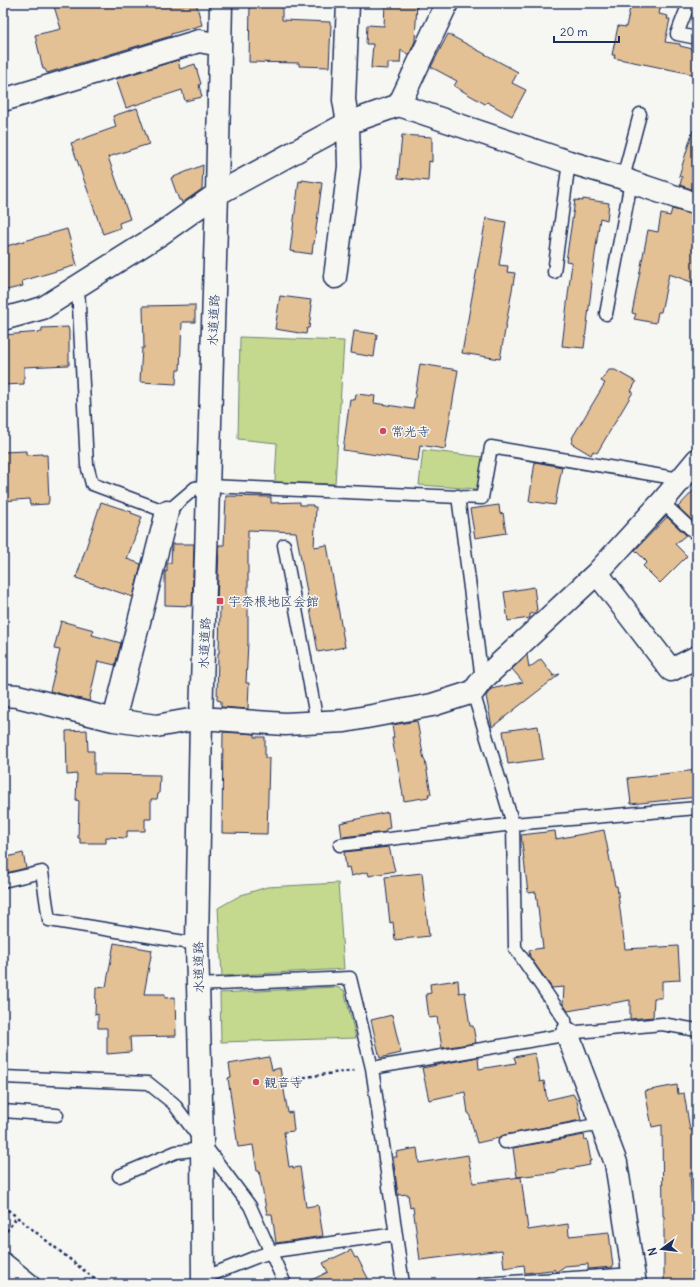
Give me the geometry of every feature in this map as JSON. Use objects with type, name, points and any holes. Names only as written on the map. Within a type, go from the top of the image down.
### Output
[{"type":"main road","name":"水道道路","points":[[203,1281],[202,1146],[197,944],[201,718],[217,194],[221,3]]},
{"type":"main road","points":[[336,277],[349,167],[348,123],[344,100],[348,3]]},
{"type":"main road","points":[[399,105],[447,3]]},
{"type":"main road","points":[[3,100],[199,41],[220,45]]},
{"type":"main road","points":[[3,319],[43,308],[159,236],[217,194],[348,123],[399,105],[697,204]]},
{"type":"main road","points":[[3,695],[17,696],[114,720],[156,726],[201,718],[285,724],[345,721],[432,705],[478,686],[597,573],[662,502],[697,460]]},
{"type":"main road","points":[[114,720],[167,512]]},
{"type":"main road","points":[[597,573],[671,670],[697,657]]},
{"type":"main road","points":[[567,1033],[616,1163],[635,1279]]},
{"type":"main road","points":[[3,1264],[28,1284]]},
{"type":"lane","points":[[689,3],[677,34],[697,38]]},
{"type":"lane","points":[[606,314],[627,180],[640,114]]},
{"type":"lane","points":[[554,272],[569,162]]},
{"type":"lane","points":[[78,286],[86,465],[92,484],[167,512],[195,488],[208,486],[482,498],[491,447],[680,479]]},
{"type":"lane","points":[[458,496],[478,686],[513,824],[515,948],[565,1020],[567,1033]]},
{"type":"lane","points":[[662,502],[697,535]]},
{"type":"lane","points":[[284,545],[317,722]]},
{"type":"lane","points":[[340,845],[513,824],[697,808]]},
{"type":"lane","points":[[3,881],[42,872],[49,920],[197,944]]},
{"type":"lane","points":[[198,985],[350,978],[396,1234],[403,1284]]},
{"type":"lane","points":[[367,1068],[567,1033],[662,1024],[697,1030]]},
{"type":"lane","points":[[3,1077],[148,1084],[173,1102],[202,1146],[250,1206],[285,1284]]},
{"type":"lane","points":[[3,1111],[57,1115]]},
{"type":"lane","points":[[505,1142],[601,1124]]},
{"type":"lane","points":[[119,1176],[176,1152],[202,1146]]},
{"type":"lane","points":[[203,1281],[270,1253],[396,1234]]},
{"type":"lane","points":[[481,1284],[635,1279]]},
{"type":"path","points":[[292,1079],[367,1068]]},
{"type":"path","points":[[3,1206],[101,1284]]},
{"type":"path","points":[[3,1236],[17,1217]]},
{"type":"green space","points":[[240,337],[344,341],[335,484],[275,482],[277,443],[238,439]]},
{"type":"green space","points":[[423,450],[483,457],[477,489],[419,485]]},
{"type":"green space","points":[[338,883],[344,969],[222,976],[218,908],[241,895],[267,887]]},
{"type":"green space","points":[[336,987],[344,990],[356,1038],[221,1042],[220,993]]},
{"type":"building","points":[[53,3],[196,3],[202,25],[171,34],[171,36],[47,73],[45,69],[43,69],[35,35],[61,29]]},
{"type":"building","points":[[250,3],[282,3],[282,20],[330,22],[329,67],[299,66],[299,63],[249,62]]},
{"type":"building","points":[[385,3],[417,3],[415,41],[409,55],[401,50],[400,63],[388,63],[388,69],[371,68],[373,44],[366,44],[367,25],[384,26]]},
{"type":"building","points":[[631,3],[661,3],[659,14],[668,16],[667,19],[670,19],[665,42],[680,44],[680,46],[697,50],[697,75],[614,58],[615,55],[612,55],[618,26],[626,27]]},
{"type":"building","points":[[448,34],[518,72],[512,83],[526,90],[512,116],[487,102],[485,104],[454,86],[457,81],[431,67]]},
{"type":"building","points":[[178,60],[180,69],[195,64],[201,84],[199,85],[202,97],[185,101],[182,90],[126,108],[116,79]]},
{"type":"building","points":[[137,108],[149,144],[108,157],[130,219],[119,223],[120,228],[103,234],[71,143],[116,127],[113,116]]},
{"type":"building","points":[[693,130],[697,131],[697,191],[680,185],[682,177],[679,176]]},
{"type":"building","points":[[402,135],[432,137],[432,162],[429,161],[428,181],[398,178]]},
{"type":"building","points":[[203,165],[202,189],[182,203],[181,200],[179,200],[171,178]]},
{"type":"building","points":[[302,180],[322,183],[312,254],[290,251],[299,181],[302,182]]},
{"type":"building","points":[[583,199],[609,203],[607,220],[600,218],[584,348],[562,346],[572,262],[566,261],[575,200],[583,201]]},
{"type":"building","points":[[672,209],[697,216],[697,284],[669,274],[661,312],[658,312],[656,323],[634,319],[636,314],[632,313],[648,230],[658,232],[661,214],[670,216]]},
{"type":"building","points":[[486,218],[506,222],[499,265],[508,266],[507,272],[515,273],[500,359],[462,353]]},
{"type":"building","points":[[67,229],[77,265],[22,281],[23,286],[3,291],[3,247]]},
{"type":"building","points":[[280,296],[311,300],[310,305],[312,305],[309,328],[307,328],[306,334],[275,329]]},
{"type":"building","points":[[195,305],[195,322],[182,322],[180,370],[177,370],[176,384],[140,382],[142,348],[144,348],[143,306]]},
{"type":"building","points":[[68,327],[69,365],[24,367],[24,384],[3,385],[3,335],[42,332],[42,328]]},
{"type":"building","points":[[354,331],[377,334],[374,357],[351,353]]},
{"type":"building","points":[[420,364],[458,370],[445,449],[420,445],[418,461],[343,450],[350,399],[355,400],[356,394],[375,396],[374,403],[413,409]]},
{"type":"building","points":[[609,370],[615,370],[636,382],[631,391],[633,392],[597,453],[593,451],[591,455],[571,443],[572,438],[605,383],[601,381]]},
{"type":"building","points":[[26,451],[26,455],[47,455],[48,504],[30,505],[29,499],[3,501],[3,452]]},
{"type":"building","points":[[535,462],[562,467],[555,505],[529,501]]},
{"type":"building","points":[[697,487],[697,525],[678,507]]},
{"type":"building","points":[[226,496],[271,497],[271,503],[300,502],[300,505],[313,505],[313,507],[316,507],[314,547],[327,545],[345,647],[318,652],[296,532],[248,530],[248,642],[246,683],[249,683],[248,709],[221,707],[221,701],[217,700],[220,606],[217,606],[219,545],[224,545]]},
{"type":"building","points":[[101,502],[132,512],[131,513],[142,517],[127,559],[141,564],[133,597],[76,578]]},
{"type":"building","points":[[499,505],[500,514],[503,513],[506,533],[475,538],[470,509]]},
{"type":"building","points":[[667,517],[686,535],[675,544],[687,556],[660,583],[643,566],[647,562],[635,550]]},
{"type":"building","points":[[172,544],[194,544],[192,606],[165,605],[165,571],[167,572],[167,563],[171,563]]},
{"type":"building","points":[[534,587],[537,610],[536,613],[530,614],[530,618],[508,621],[504,592]]},
{"type":"building","points":[[61,621],[94,630],[92,635],[121,643],[115,665],[98,661],[89,701],[50,691],[60,650],[54,649]]},
{"type":"building","points":[[527,655],[529,668],[541,659],[553,675],[552,676],[560,674],[492,727],[486,696],[491,689],[523,682],[512,669]]},
{"type":"building","points":[[417,721],[431,794],[428,794],[429,797],[404,801],[392,738],[394,738],[392,725]]},
{"type":"building","points":[[538,726],[543,759],[508,764],[503,731]]},
{"type":"building","points":[[87,730],[88,751],[94,751],[94,774],[160,775],[159,794],[157,799],[151,799],[151,819],[145,819],[145,831],[127,831],[127,838],[106,837],[106,843],[80,843],[80,838],[78,838],[79,801],[76,800],[77,774],[67,775],[66,731]]},
{"type":"building","points":[[223,732],[255,734],[255,737],[265,737],[265,758],[269,758],[267,834],[222,833]]},
{"type":"building","points":[[697,770],[697,797],[631,804],[628,778]]},
{"type":"building","points":[[388,812],[390,828],[386,829],[386,832],[342,837],[340,823]]},
{"type":"building","points":[[604,830],[615,886],[617,886],[625,949],[678,946],[680,980],[662,981],[662,998],[654,998],[653,1017],[630,1019],[630,1000],[568,1011],[563,1004],[564,987],[552,988],[530,957],[529,950],[543,948],[536,892],[528,893],[521,835],[555,831],[556,839]]},
{"type":"building","points":[[389,847],[395,871],[369,876],[368,872],[351,876],[349,867],[346,868],[344,852]]},
{"type":"building","points":[[23,853],[26,868],[6,873],[3,858]]},
{"type":"building","points":[[422,873],[429,936],[395,940],[393,922],[390,923],[385,877]]},
{"type":"building","points":[[114,943],[152,950],[144,994],[165,994],[165,998],[175,997],[176,1036],[130,1037],[131,1052],[107,1054],[107,1028],[98,1028],[98,1014],[95,1015],[96,988],[106,987]]},
{"type":"building","points":[[458,980],[459,993],[465,992],[470,1026],[473,1026],[476,1043],[442,1048],[437,1017],[429,1018],[426,994],[431,993],[430,984]]},
{"type":"building","points":[[392,1015],[401,1053],[380,1058],[371,1020]]},
{"type":"building","points":[[535,1053],[540,1082],[544,1081],[547,1100],[573,1094],[577,1101],[581,1120],[504,1135],[499,1138],[477,1143],[468,1113],[465,1092],[429,1100],[422,1068],[478,1057],[479,1069],[516,1063],[514,1057]]},
{"type":"building","points":[[269,1057],[272,1070],[280,1068],[288,1113],[292,1112],[294,1131],[284,1132],[289,1167],[300,1167],[306,1207],[318,1205],[323,1236],[276,1243],[272,1214],[267,1214],[259,1171],[257,1171],[253,1145],[238,1147],[228,1078],[231,1077],[229,1064]]},
{"type":"building","points":[[677,1085],[678,1094],[684,1093],[690,1130],[696,1130],[697,1134],[697,1173],[690,1173],[692,1206],[697,1206],[697,1284],[664,1284],[662,1125],[652,1127],[645,1091]]},
{"type":"building","points":[[584,1135],[585,1140],[587,1139],[591,1161],[589,1161],[590,1165],[558,1172],[517,1177],[513,1148]]},
{"type":"building","points":[[417,1148],[419,1163],[468,1155],[473,1183],[521,1177],[528,1230],[568,1224],[569,1236],[609,1232],[613,1267],[588,1269],[588,1264],[565,1266],[556,1272],[554,1269],[552,1271],[525,1273],[524,1265],[504,1268],[502,1250],[420,1260],[413,1207],[410,1208],[408,1194],[398,1195],[393,1157],[397,1157],[396,1152]]},
{"type":"building","points":[[351,1250],[355,1258],[357,1257],[371,1284],[303,1284],[328,1272],[323,1263]]},
{"type":"place","name":"常光寺","points":[[383,431]]},
{"type":"place","name":"宇奈根地区会館","points":[[220,601]]},
{"type":"place","name":"観音寺","points":[[256,1082]]}]
